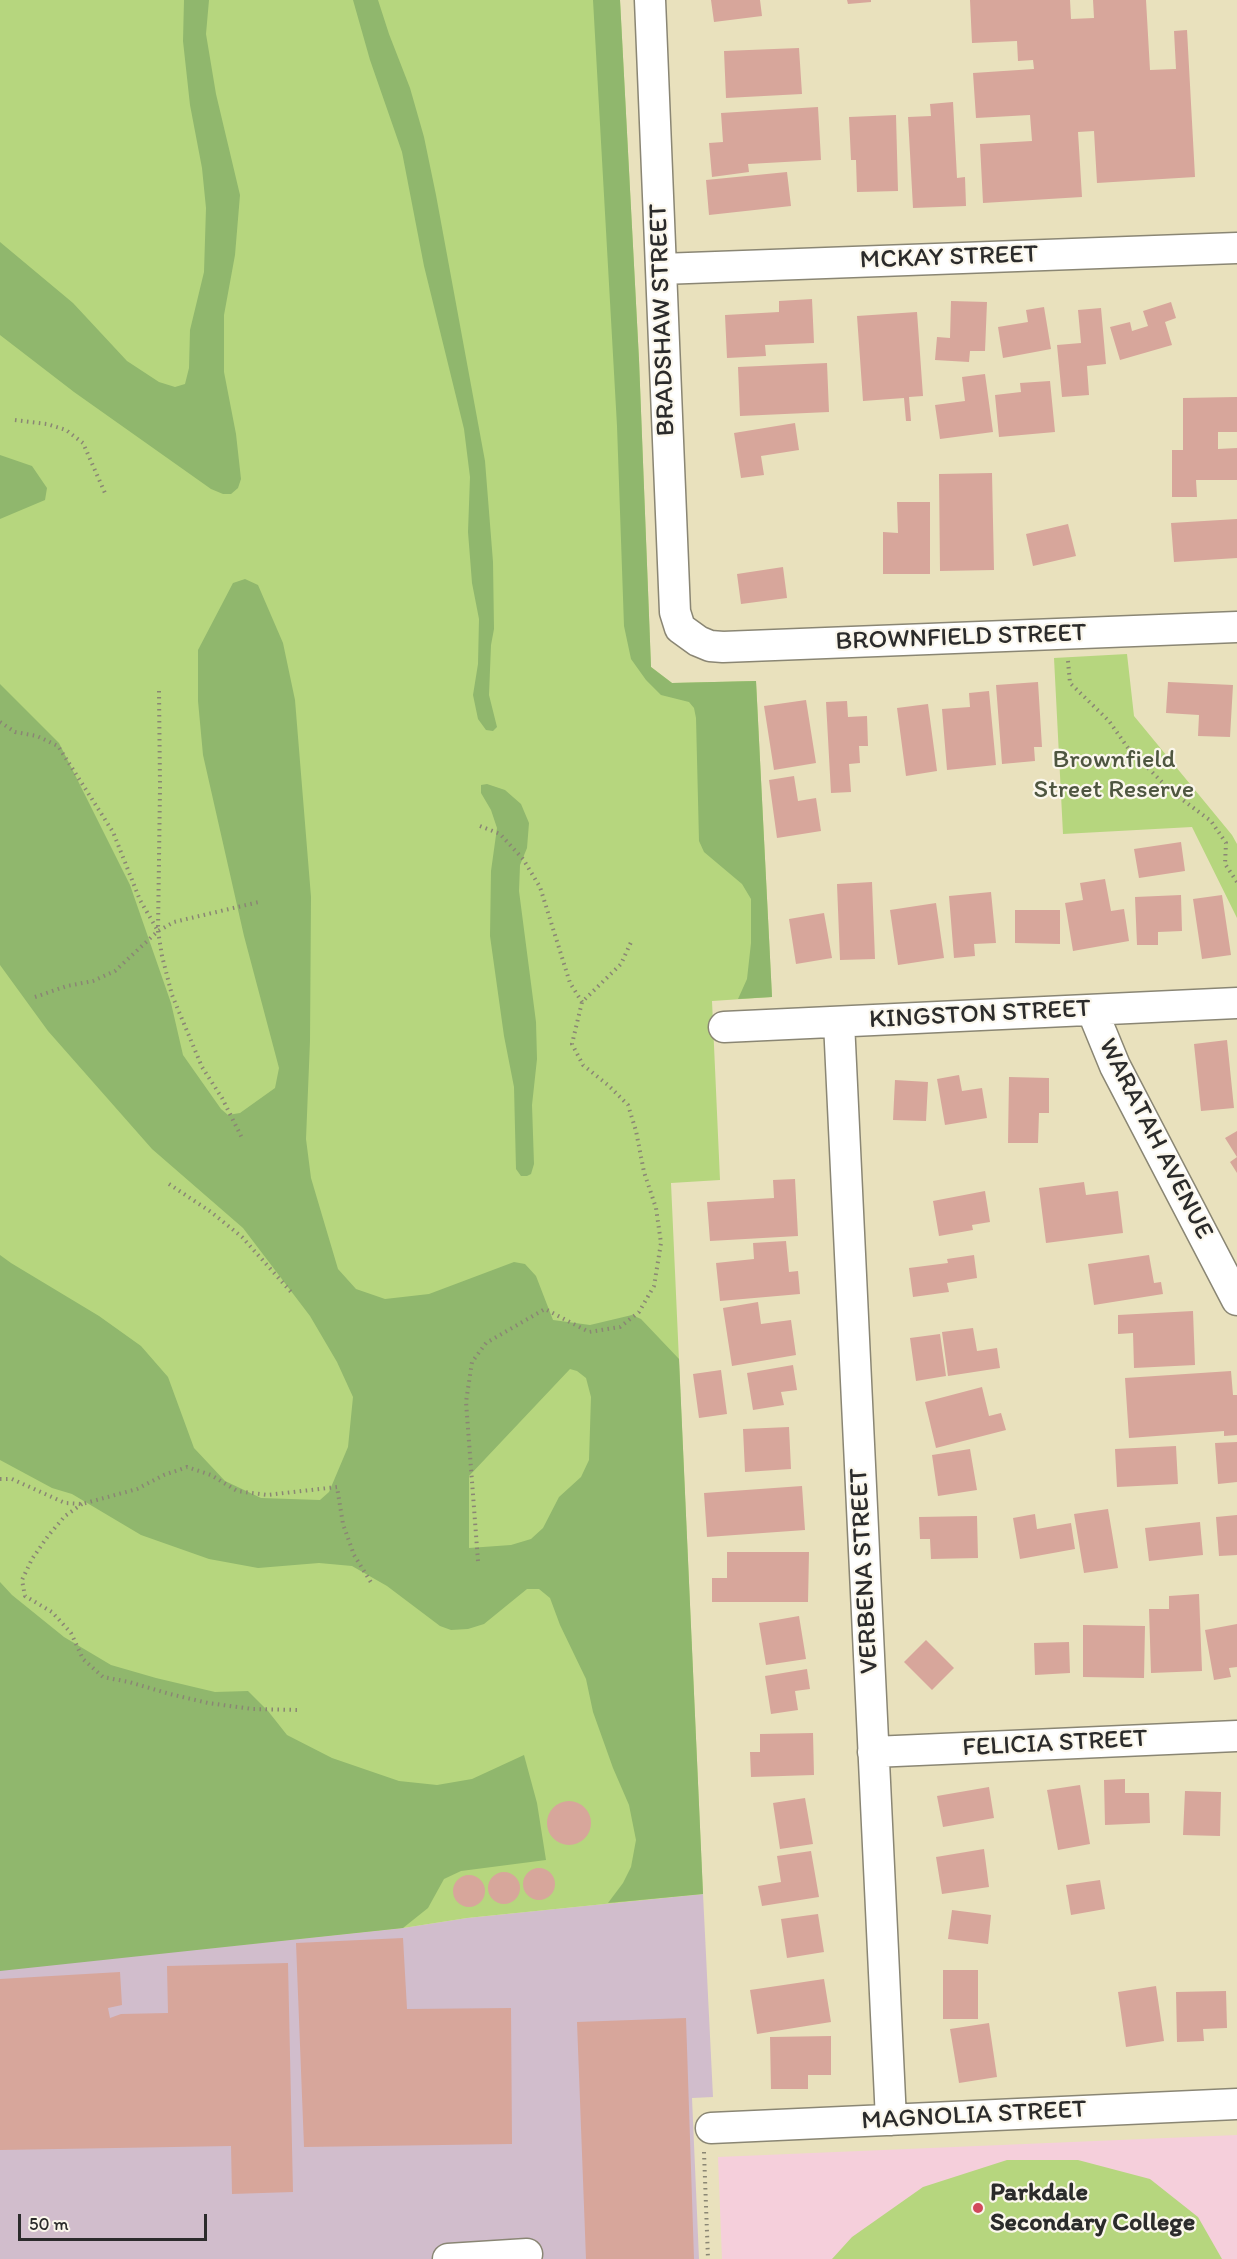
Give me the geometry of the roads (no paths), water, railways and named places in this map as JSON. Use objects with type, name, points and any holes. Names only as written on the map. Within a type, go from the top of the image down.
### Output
[{"type":"street","name":"BRADSHAW STREET","points":[[650,0],[675,612],[680,628],[688,636]]},
{"type":"street","name":"MCKAY STREET","points":[[661,269],[1237,248]]},
{"type":"street","name":"BROWNFIELD STREET","points":[[688,636],[710,646],[723,647],[1237,627]]},
{"type":"street","name":"KINGSTON STREET","points":[[724,1027],[1237,1003]]},
{"type":"street","name":"WARATAH AVENUE","points":[[1092,1010],[1115,1066],[1237,1300]]},
{"type":"street","name":"VERBENA STREET","points":[[839,1022],[891,2120]]},
{"type":"street","name":"FELICIA STREET","points":[[873,1752],[1237,1736]]},
{"type":"street","name":"MAGNOLIA STREET","points":[[707,2135],[891,2120],[1237,2104]]},
{"type":"street","points":[[448,2259],[527,2254]]},
{"type":"place","name":"Parkdale Secondary College","points":[[978,2208]]},
{"type":"park label","name":"Brownfield Street Reserve","points":[[1114,775]]}]
